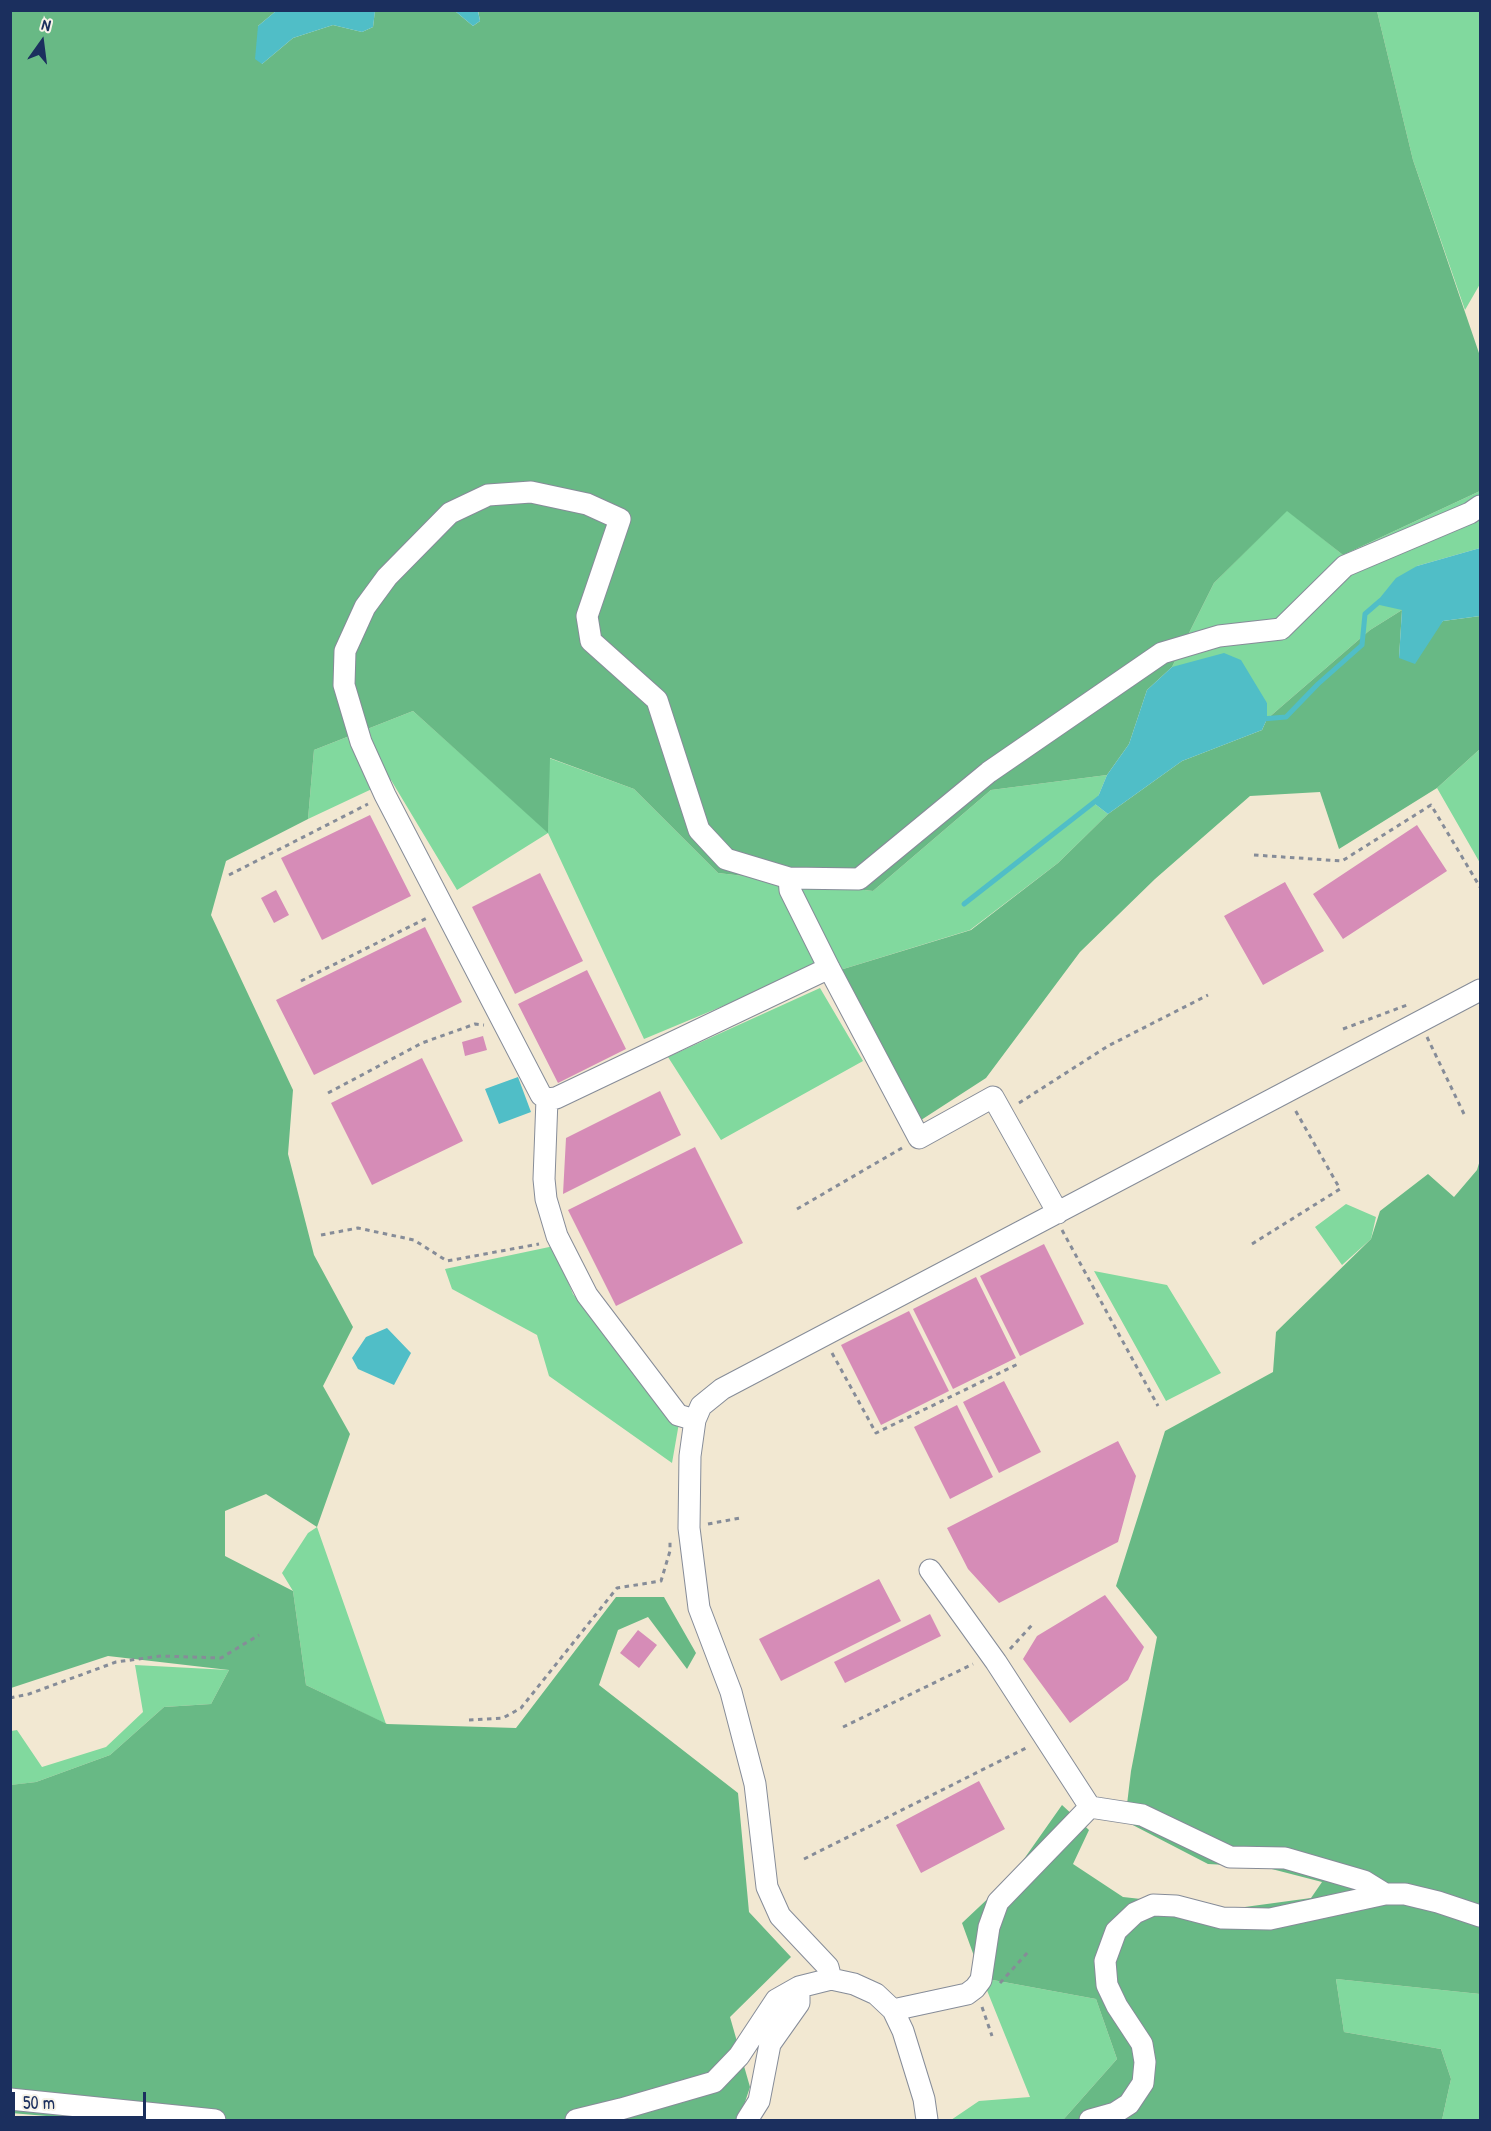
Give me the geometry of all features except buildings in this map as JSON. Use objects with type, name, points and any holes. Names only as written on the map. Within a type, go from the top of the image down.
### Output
[{"type":"street","points":[[829,968],[556,1098],[548,1099],[541,1095],[385,795],[361,742],[344,685],[345,651],[365,607],[387,577],[450,513],[488,495],[531,492],[587,504],[620,519],[587,616],[591,641],[657,700],[699,830],[726,859],[789,878],[859,879],[989,771],[1162,654],[1219,636],[1281,630],[1346,566],[1470,513],[1480,506]]},
{"type":"street","points":[[789,878],[790,890],[919,1138],[993,1097],[1058,1213]]},
{"type":"street","points":[[831,1979],[828,1967],[780,1916],[767,1887],[755,1784],[731,1692],[699,1608],[688,1528],[690,1456],[695,1420],[701,1406],[722,1389],[823,1335],[1480,990]]},
{"type":"street","points":[[548,1099],[544,1179],[546,1199],[557,1236],[587,1295],[678,1414],[695,1420]]},
{"type":"street","points":[[930,1570],[996,1662],[1090,1807],[1142,1815],[1230,1857],[1285,1858],[1364,1881],[1385,1894]]},
{"type":"street","points":[[893,2010],[967,1994],[975,1988],[981,1980],[989,1927],[998,1902],[1090,1807]]},
{"type":"street","points":[[1090,2121],[1115,2113],[1129,2104],[1143,2083],[1145,2062],[1142,2044],[1117,2007],[1107,1985],[1105,1961],[1116,1931],[1135,1913],[1153,1905],[1176,1906],[1222,1918],[1270,1919],[1385,1894],[1405,1894],[1480,1916]]},
{"type":"street","points":[[576,2121],[714,2082],[739,2056],[776,2000],[799,1987],[831,1979],[854,1984],[876,1994],[893,2010],[903,2031],[924,2099],[927,2121]]},
{"type":"street","points":[[747,2121],[759,2101],[771,2044],[799,2003],[799,1987]]},
{"type":"street","points":[[10,2099],[215,2121]]},
{"type":"path","points":[[229,875],[385,795]]},
{"type":"path","points":[[1254,855],[1342,861],[1431,806],[1480,887]]},
{"type":"path","points":[[301,981],[445,909]]},
{"type":"path","points":[[1003,1114],[1108,1046],[1208,995]]},
{"type":"path","points":[[1419,1022],[1464,1114]]},
{"type":"path","points":[[328,1093],[422,1043],[475,1024],[507,1026]]},
{"type":"path","points":[[1252,1244],[1340,1190],[1286,1093]]},
{"type":"path","points":[[797,1209],[919,1138]]},
{"type":"path","points":[[1058,1213],[1060,1227],[1158,1406]]},
{"type":"path","points":[[321,1235],[357,1228],[414,1240],[447,1261],[537,1244],[557,1236]]},
{"type":"path","points":[[823,1335],[876,1433],[1018,1364]]},
{"type":"path","points":[[688,1528],[740,1518]]},
{"type":"path","points":[[469,1720],[503,1718],[521,1708],[617,1588],[661,1581],[670,1551],[670,1541]]},
{"type":"path","points":[[843,1727],[969,1664],[996,1662],[1032,1625]]},
{"type":"path","points":[[10,1698],[29,1694],[116,1662],[161,1656],[221,1658],[260,1635]]},
{"type":"path","points":[[804,1859],[1046,1737]]},
{"type":"path","points":[[997,1987],[1028,1952]]},
{"type":"path","points":[[975,1988],[992,2036]]},
{"type":"green space","points":[[375,10],[455,11],[473,26],[480,21],[478,10],[1377,11],[1413,160],[1480,356],[1480,491],[1343,555],[1287,511],[1214,583],[1172,667],[1147,690],[1129,744],[1107,775],[991,790],[873,891],[718,873],[634,789],[550,758],[548,833],[413,711],[314,750],[308,819],[226,861],[211,915],[293,1090],[288,1154],[314,1255],[353,1327],[323,1386],[350,1434],[317,1527],[266,1494],[225,1511],[225,1556],[293,1591],[306,1685],[387,1724],[516,1728],[616,1597],[664,1597],[696,1653],[687,1669],[648,1617],[618,1630],[599,1685],[738,1793],[749,1912],[791,1957],[730,2017],[750,2087],[739,2120],[94,2120],[11,2113],[10,1785],[36,1782],[110,1755],[164,1707],[211,1704],[229,1670],[108,1656],[11,1688],[11,11],[276,11],[258,26],[262,64],[293,38],[333,25],[362,32],[373,27]]},
{"type":"green space","points":[[1377,11],[1480,11],[1480,284],[1465,310],[1413,160]]},
{"type":"green space","points":[[1480,491],[1480,548],[1417,566],[1402,610],[1370,630],[1267,719],[1267,703],[1172,667],[1214,583],[1287,510],[1343,555]]},
{"type":"green space","points":[[1402,610],[1399,658],[1443,621],[1480,616],[1480,749],[1437,788],[1339,849],[1320,792],[1250,796],[1155,879],[1080,952],[986,1078],[918,1122],[840,970],[971,930],[1058,863],[1108,814],[1182,761],[1262,730],[1267,719],[1370,630]]},
{"type":"green space","points":[[413,711],[548,832],[549,758],[634,789],[718,873],[873,891],[991,790],[1107,775],[1095,804],[1108,814],[1058,863],[970,930],[840,970],[819,966],[644,1039],[548,833],[457,890],[391,780],[308,819],[314,750]]},
{"type":"green space","points":[[1480,749],[1480,863],[1437,788]]},
{"type":"green space","points":[[820,988],[863,1061],[721,1140],[668,1057]]},
{"type":"green space","points":[[1480,1160],[1480,1994],[1336,1979],[1344,2032],[1441,2049],[1451,2079],[1442,2120],[1063,2120],[1117,2059],[1096,1999],[982,1978],[962,1923],[1012,1876],[1062,1805],[1089,1830],[1073,1864],[1123,1897],[1230,1909],[1311,1898],[1322,1882],[1264,1867],[1208,1864],[1125,1821],[1131,1771],[1157,1637],[1116,1586],[1165,1431],[1273,1372],[1276,1332],[1371,1239],[1380,1211],[1428,1174],[1454,1197],[1477,1170]]},
{"type":"green space","points":[[1346,1204],[1376,1217],[1371,1239],[1342,1265],[1315,1227]]},
{"type":"green space","points":[[554,1246],[573,1294],[679,1423],[672,1463],[549,1376],[537,1335],[452,1289],[445,1269]]},
{"type":"green space","points":[[1094,1271],[1167,1285],[1221,1373],[1166,1401]]},
{"type":"green space","points":[[317,1527],[386,1724],[306,1685],[293,1591],[282,1573],[308,1533]]},
{"type":"green space","points":[[135,1665],[229,1670],[211,1704],[164,1707],[110,1755],[36,1782],[11,1785],[11,1731],[17,1730],[42,1767],[106,1747],[143,1712]]},
{"type":"green space","points":[[982,1978],[1096,1999],[1117,2059],[1063,2120],[951,2120],[979,2101],[1030,2097]]},
{"type":"green space","points":[[1336,1979],[1480,1994],[1480,2120],[1442,2120],[1451,2079],[1441,2049],[1344,2032]]},
{"type":"water","points":[[276,11],[375,11],[373,27],[362,32],[333,25],[293,38],[262,64],[255,59],[258,26]]},
{"type":"water","points":[[455,11],[478,11],[480,21],[473,26]]},
{"type":"water","points":[[1480,548],[1480,616],[1443,621],[1415,664],[1399,658],[1402,610],[1375,604],[1396,578],[1417,566]]},
{"type":"water","points":[[1224,653],[1241,660],[1267,703],[1267,719],[1262,730],[1182,761],[1108,814],[1095,804],[1107,775],[1129,744],[1147,690],[1172,667]]},
{"type":"water","points":[[518,1077],[531,1112],[499,1124],[485,1089]]},
{"type":"water","points":[[387,1328],[411,1353],[394,1385],[358,1369],[352,1358],[366,1337]]},
{"type":"waterway","points":[[1262,719],[1286,717],[1318,684],[1362,645],[1365,614],[1380,601]]},
{"type":"waterway","points":[[964,904],[1102,796]]}]
